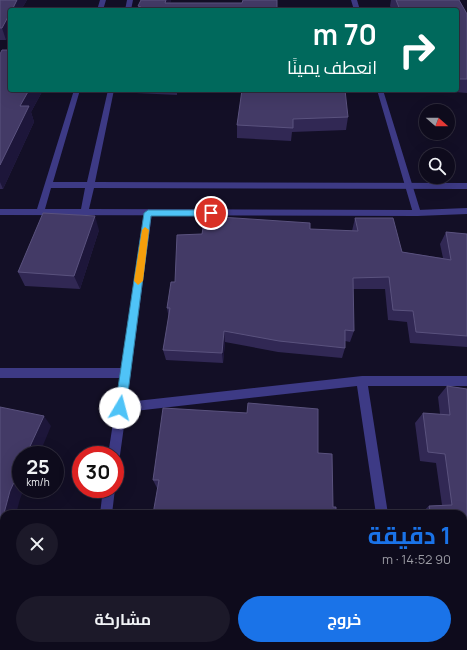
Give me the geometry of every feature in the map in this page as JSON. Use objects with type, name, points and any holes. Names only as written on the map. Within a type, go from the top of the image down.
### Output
[{"type":"street","points":[[40,212],[76,92]]},
{"type":"street","points":[[84,213],[111,92]]},
{"type":"street","points":[[381,92],[417,213]]},
{"type":"street","points":[[48,185],[467,186]]},
{"type":"street","points":[[0,212],[417,213],[467,211]]},
{"type":"street","points":[[115,446],[148,213]]},
{"type":"street","points":[[0,373],[126,373]]},
{"type":"street","points":[[120,408],[362,381],[467,381]]},
{"type":"street","points":[[362,381],[381,510]]},
{"type":"street","points":[[106,510],[108,498]]},
{"type":"building","points":[[0,0],[17,0],[13,8],[8,8],[8,17],[2,28],[0,28]]},
{"type":"building","points":[[141,0],[166,0],[165,3],[242,3],[243,0],[277,0],[277,8],[140,8],[138,6]]},
{"type":"building","points":[[396,0],[459,0],[467,14],[467,79],[459,79],[459,8],[399,8]]},
{"type":"building","points":[[2,50],[8,50],[8,92],[28,92],[20,106],[29,106],[0,165],[0,54]]},
{"type":"building","points":[[242,92],[345,92],[348,117],[293,119],[293,128],[237,125]]},
{"type":"building","points":[[43,213],[95,216],[74,276],[18,272]]},
{"type":"building","points":[[205,216],[310,223],[310,229],[358,231],[355,218],[393,218],[402,252],[451,260],[446,232],[467,234],[467,336],[416,332],[413,311],[393,310],[389,277],[353,278],[354,331],[345,330],[345,348],[279,341],[224,331],[222,353],[163,350],[170,308],[167,308],[171,282],[175,282],[177,235],[202,234]]},
{"type":"building","points":[[447,386],[467,389],[467,510],[430,510],[429,506],[452,505],[445,454],[428,452],[423,413],[450,415]]},
{"type":"building","points":[[248,403],[318,409],[318,453],[332,454],[333,507],[336,507],[336,510],[154,510],[159,480],[153,480],[163,408],[247,413]]},
{"type":"building","points":[[0,407],[44,416],[30,446],[12,446],[12,487],[5,510],[0,510]]},
{"type":"slow traffic","points":[[138,281],[145,230]]},
{"type":"route","points":[[120,408],[148,213],[211,213]]}]
